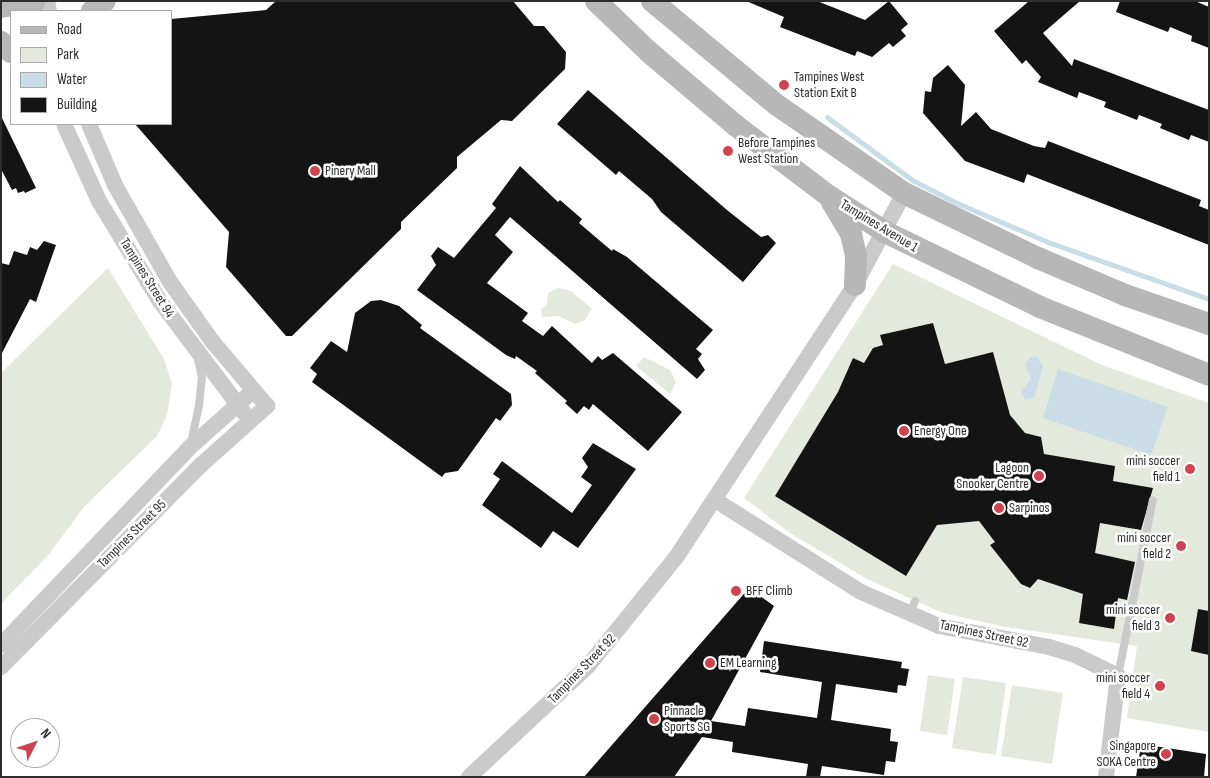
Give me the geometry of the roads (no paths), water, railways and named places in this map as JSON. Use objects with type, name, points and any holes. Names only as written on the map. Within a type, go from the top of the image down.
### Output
[{"type":"main road","points":[[93,10],[105,1]]},
{"type":"main road","name":"Tampines Avenue 1","points":[[596,1],[649,52],[735,125],[828,196],[885,232],[1040,307],[1209,374]]},
{"type":"main road","points":[[652,1],[777,104],[904,193],[1038,258],[1125,295],[1209,324]]},
{"type":"main road","points":[[1,42],[10,51]]},
{"type":"main road","points":[[828,196],[851,234],[856,255],[855,285]]},
{"type":"street","name":"Tampines Street 94","points":[[64,125],[99,201],[160,300],[198,355],[250,421]]},
{"type":"street","name":"Tampines Street 94","points":[[88,125],[115,185],[170,282],[212,341],[267,406]]},
{"type":"street","name":"Tampines Street 92","points":[[469,777],[607,645],[677,556],[855,285],[885,232],[904,193]]},
{"type":"street","name":"Tampines Street 95","points":[[1,645],[190,448],[254,390]]},
{"type":"street","name":"Tampines Street 95","points":[[1,666],[200,465],[267,406]]},
{"type":"street","name":"Tampines Street 92","points":[[715,500],[861,592],[912,607],[939,626],[1049,647],[1076,655],[1118,676]]},
{"type":"street","points":[[1106,777],[1118,676]]},
{"type":"lane","points":[[190,448],[199,405],[202,378],[198,355]]},
{"type":"lane","points":[[1118,676],[1153,500]]},
{"type":"water","points":[[1037,356],[1043,367],[1034,398],[1025,400],[1021,391],[1031,379],[1025,364],[1031,357]]},
{"type":"water","points":[[1058,369],[1168,407],[1151,455],[1043,418]]},
{"type":"waterway","points":[[827,117],[912,180],[957,203],[1048,242],[1209,299]]},
{"type":"place","name":"Tampines West Station Exit B","points":[[784,85]]},
{"type":"place","name":"Before Tampines West Station","points":[[728,151]]},
{"type":"place","name":"Pinery Mall","points":[[315,171]]},
{"type":"place","name":"Energy One","points":[[904,431]]},
{"type":"place","name":"mini soccer field 1","points":[[1190,469]]},
{"type":"place","name":"Lagoon Snooker Centre","points":[[1039,476]]},
{"type":"place","name":"Sarpinos","points":[[999,508]]},
{"type":"place","name":"mini soccer field 2","points":[[1181,546]]},
{"type":"place","name":"BFF Climb","points":[[736,591]]},
{"type":"place","name":"mini soccer field 3","points":[[1170,618]]},
{"type":"place","name":"EM Learning","points":[[710,663]]},
{"type":"place","name":"mini soccer field 4","points":[[1160,686]]},
{"type":"place","name":"Pinnacle Sports SG","points":[[654,719]]},
{"type":"place","name":"Singapore SOKA Centre","points":[[1166,754]]}]
